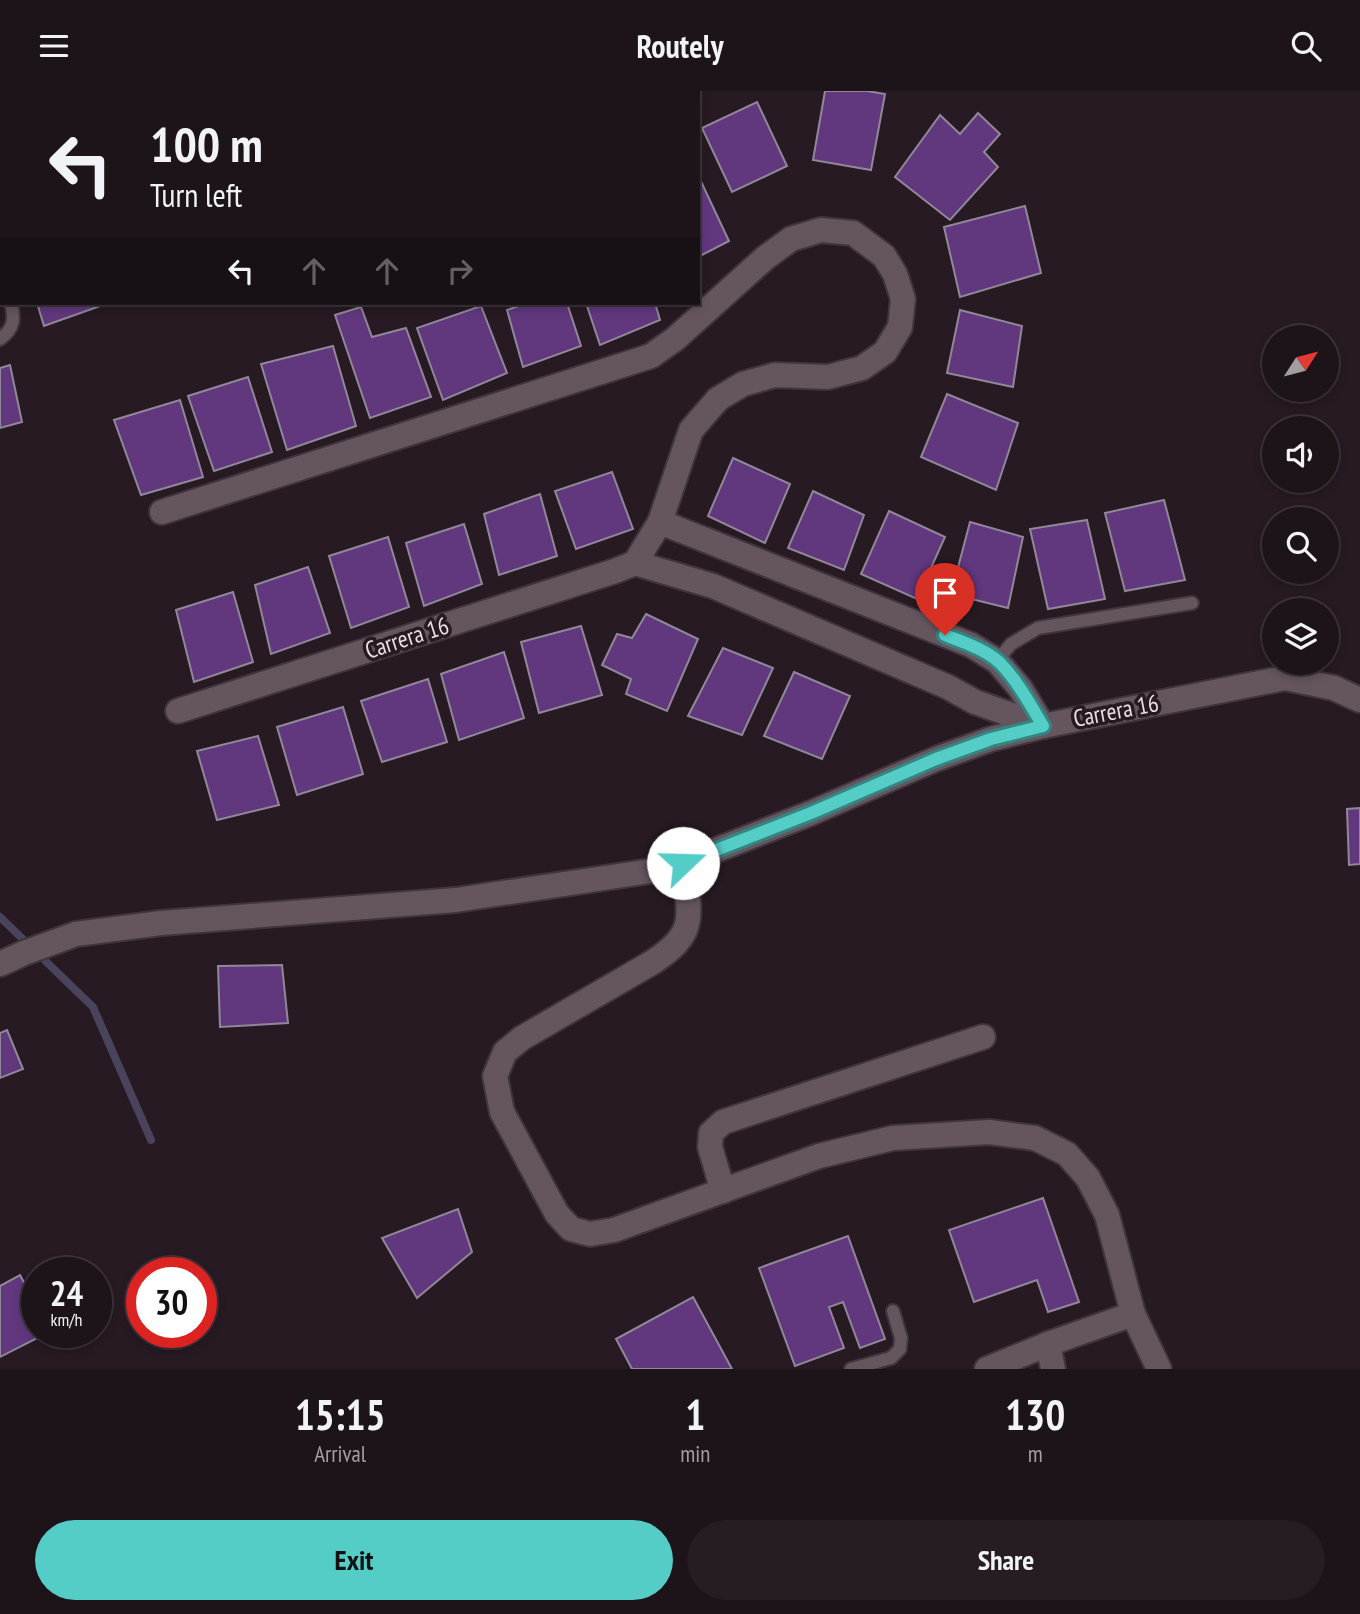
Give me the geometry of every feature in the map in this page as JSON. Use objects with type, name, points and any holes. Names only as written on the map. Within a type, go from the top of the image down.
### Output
[{"type":"street","points":[[162,512],[651,356],[675,339],[765,258],[791,239],[821,230],[853,233],[884,256],[895,274],[903,299],[900,327],[885,352],[862,368],[828,377],[775,375],[743,384],[718,398],[691,430],[660,522],[635,562],[713,586],[948,687],[975,702],[1043,726]]},
{"type":"street","points":[[660,522],[971,645],[998,661],[1020,688],[1043,726]]},
{"type":"street","name":"Carrera 16","points":[[178,711],[615,571],[635,562]]},
{"type":"street","name":"Carrera 16","points":[[0,964],[76,934],[161,923],[456,900],[651,871],[683,863],[991,739],[1043,726],[1285,678],[1334,688],[1360,700]]},
{"type":"street","points":[[683,863],[689,907],[685,930],[672,948],[653,962],[522,1038],[505,1052],[495,1076],[502,1112],[557,1213],[571,1229],[590,1234],[614,1230],[819,1156],[893,1137],[989,1132],[1035,1138],[1067,1154],[1088,1178],[1107,1215],[1133,1314],[1159,1369]]},
{"type":"street","points":[[723,1191],[710,1147],[712,1133],[723,1122],[983,1037]]},
{"type":"street","points":[[987,1369],[1133,1314]]},
{"type":"street","points":[[1048,1344],[1052,1369]]},
{"type":"lane","points":[[0,339],[8,333],[12,323],[14,314],[12,305]]},
{"type":"lane","points":[[998,661],[1011,644],[1038,628],[1192,603]]},
{"type":"lane","points":[[851,1369],[891,1358],[900,1349],[901,1338],[892,1311]]},
{"type":"building","points":[[825,91],[885,94],[871,170],[813,160]]},
{"type":"building","points":[[757,102],[787,166],[732,192],[702,128]]},
{"type":"building","points":[[978,113],[1000,134],[984,152],[998,167],[950,220],[895,177],[940,115],[960,134]]},
{"type":"building","points":[[700,179],[729,241],[700,256]]},
{"type":"building","points":[[1025,206],[1041,273],[960,297],[944,227]]},
{"type":"building","points":[[38,305],[103,305],[44,326]]},
{"type":"building","points":[[522,305],[568,305],[581,346],[523,367],[507,310]]},
{"type":"building","points":[[587,305],[656,305],[660,320],[600,345]]},
{"type":"building","points":[[481,306],[507,373],[443,400],[417,328]]},
{"type":"building","points":[[361,307],[372,337],[406,328],[431,397],[370,418],[335,315]]},
{"type":"building","points":[[960,310],[1022,326],[1013,387],[947,373]]},
{"type":"building","points":[[333,346],[356,426],[287,450],[261,364]]},
{"type":"building","points":[[10,365],[22,422],[0,428],[0,368]]},
{"type":"building","points":[[248,377],[272,452],[214,471],[188,396]]},
{"type":"building","points":[[947,394],[1018,423],[996,490],[921,457]]},
{"type":"building","points":[[180,400],[203,477],[141,495],[114,420]]},
{"type":"building","points":[[733,458],[790,484],[765,543],[708,516]]},
{"type":"building","points":[[612,472],[633,529],[576,549],[555,491]]},
{"type":"building","points":[[813,491],[864,515],[844,570],[788,548]]},
{"type":"building","points":[[540,494],[557,556],[499,575],[484,514]]},
{"type":"building","points":[[1164,500],[1185,580],[1125,591],[1105,513]]},
{"type":"building","points":[[889,511],[945,537],[917,599],[861,574]]},
{"type":"building","points":[[1087,520],[1105,599],[1048,609],[1030,529]]},
{"type":"building","points":[[970,522],[1023,537],[1008,608],[951,594]]},
{"type":"building","points":[[464,524],[482,584],[424,606],[406,543]]},
{"type":"building","points":[[388,537],[409,607],[351,628],[329,556]]},
{"type":"building","points":[[308,567],[330,633],[271,654],[255,585]]},
{"type":"building","points":[[233,592],[253,662],[194,682],[176,610]]},
{"type":"building","points":[[646,614],[698,639],[667,711],[626,694],[631,679],[602,665],[617,634],[632,638]]},
{"type":"building","points":[[581,626],[602,695],[539,713],[521,642]]},
{"type":"building","points":[[723,648],[773,668],[742,735],[688,716]]},
{"type":"building","points":[[504,652],[524,718],[459,740],[441,674]]},
{"type":"building","points":[[794,672],[850,696],[822,759],[764,736]]},
{"type":"building","points":[[428,679],[447,742],[382,762],[361,701]]},
{"type":"building","points":[[343,707],[363,774],[297,795],[277,727]]},
{"type":"building","points":[[258,736],[279,805],[217,820],[197,751]]},
{"type":"building","points":[[1360,808],[1360,864],[1349,865],[1347,809]]},
{"type":"building","points":[[282,965],[288,1023],[220,1027],[218,966]]},
{"type":"building","points":[[7,1030],[23,1069],[0,1078],[0,1033]]},
{"type":"building","points":[[1043,1198],[1079,1302],[1048,1312],[1037,1280],[974,1302],[949,1230]]},
{"type":"building","points":[[458,1209],[472,1252],[417,1298],[382,1238]]},
{"type":"building","points":[[848,1236],[885,1339],[860,1348],[843,1302],[829,1307],[844,1348],[795,1366],[759,1268]]},
{"type":"building","points":[[20,1275],[21,1277],[21,1346],[0,1357],[0,1286]]},
{"type":"building","points":[[693,1297],[732,1369],[632,1369],[616,1339]]},
{"type":"waterway","points":[[0,917],[93,1007],[151,1140]]},
{"type":"route","points":[[683,863],[811,813],[936,759],[991,739],[1043,726],[1020,688],[998,661],[971,645],[945,635]]}]
